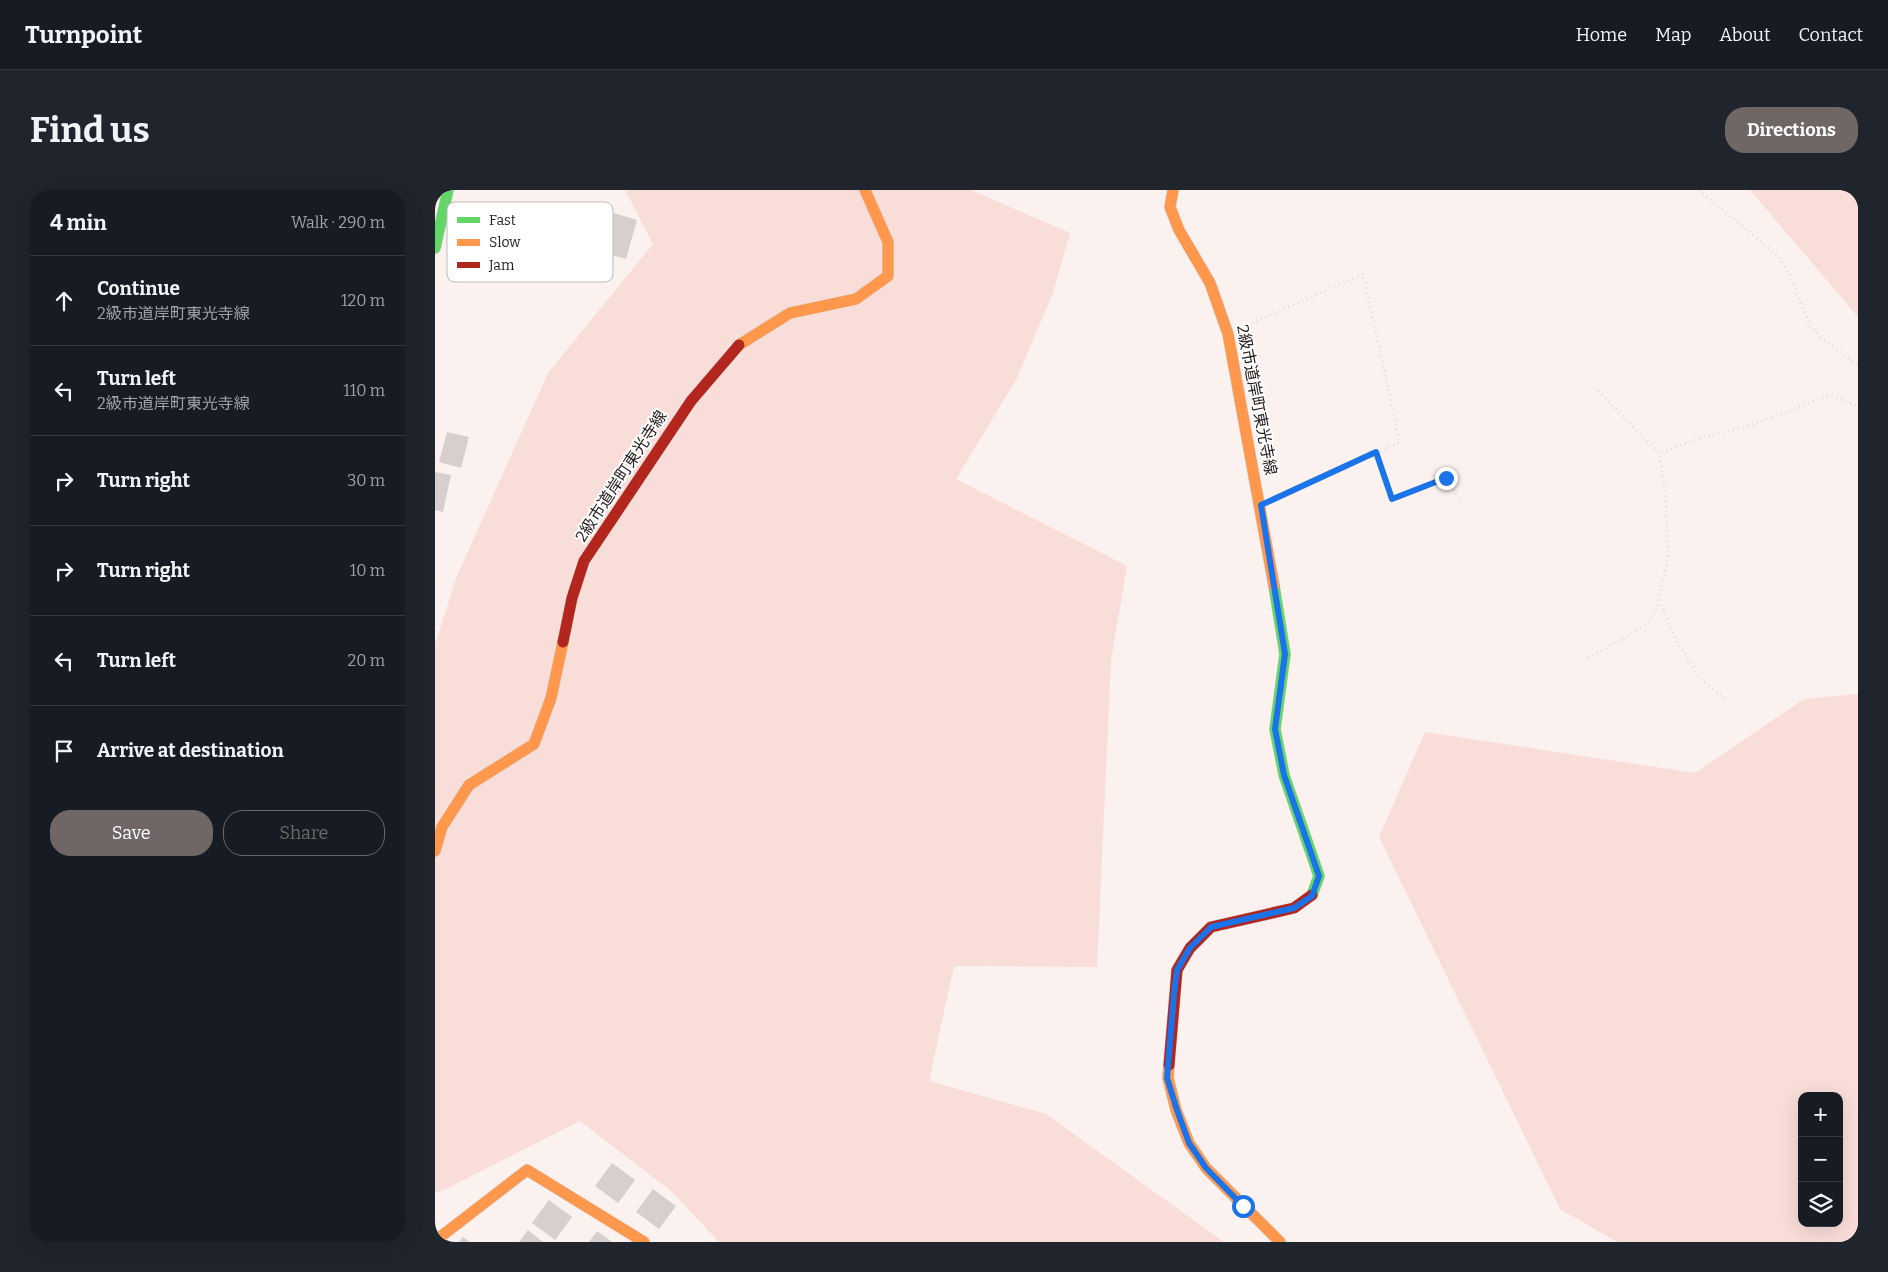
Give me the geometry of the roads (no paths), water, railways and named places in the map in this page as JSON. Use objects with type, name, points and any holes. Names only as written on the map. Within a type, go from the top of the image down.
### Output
[{"type":"street","points":[[435,248],[449,190]]},
{"type":"street","name":"2級市道岸町東光寺線","points":[[435,851],[442,826],[469,786],[534,744],[551,698],[572,598],[584,562],[691,400],[742,342],[790,313],[856,299],[888,276],[887,242],[865,190]]},
{"type":"street","name":"2級市道岸町東光寺線","points":[[1173,190],[1170,207],[1179,230],[1210,283],[1229,334],[1261,505],[1285,654],[1275,729],[1284,775],[1319,876],[1312,896],[1294,908],[1211,927],[1190,948],[1177,970],[1167,1078],[1189,1143],[1206,1168],[1280,1242]]},
{"type":"street","points":[[435,1241],[527,1170],[644,1242]]}]
